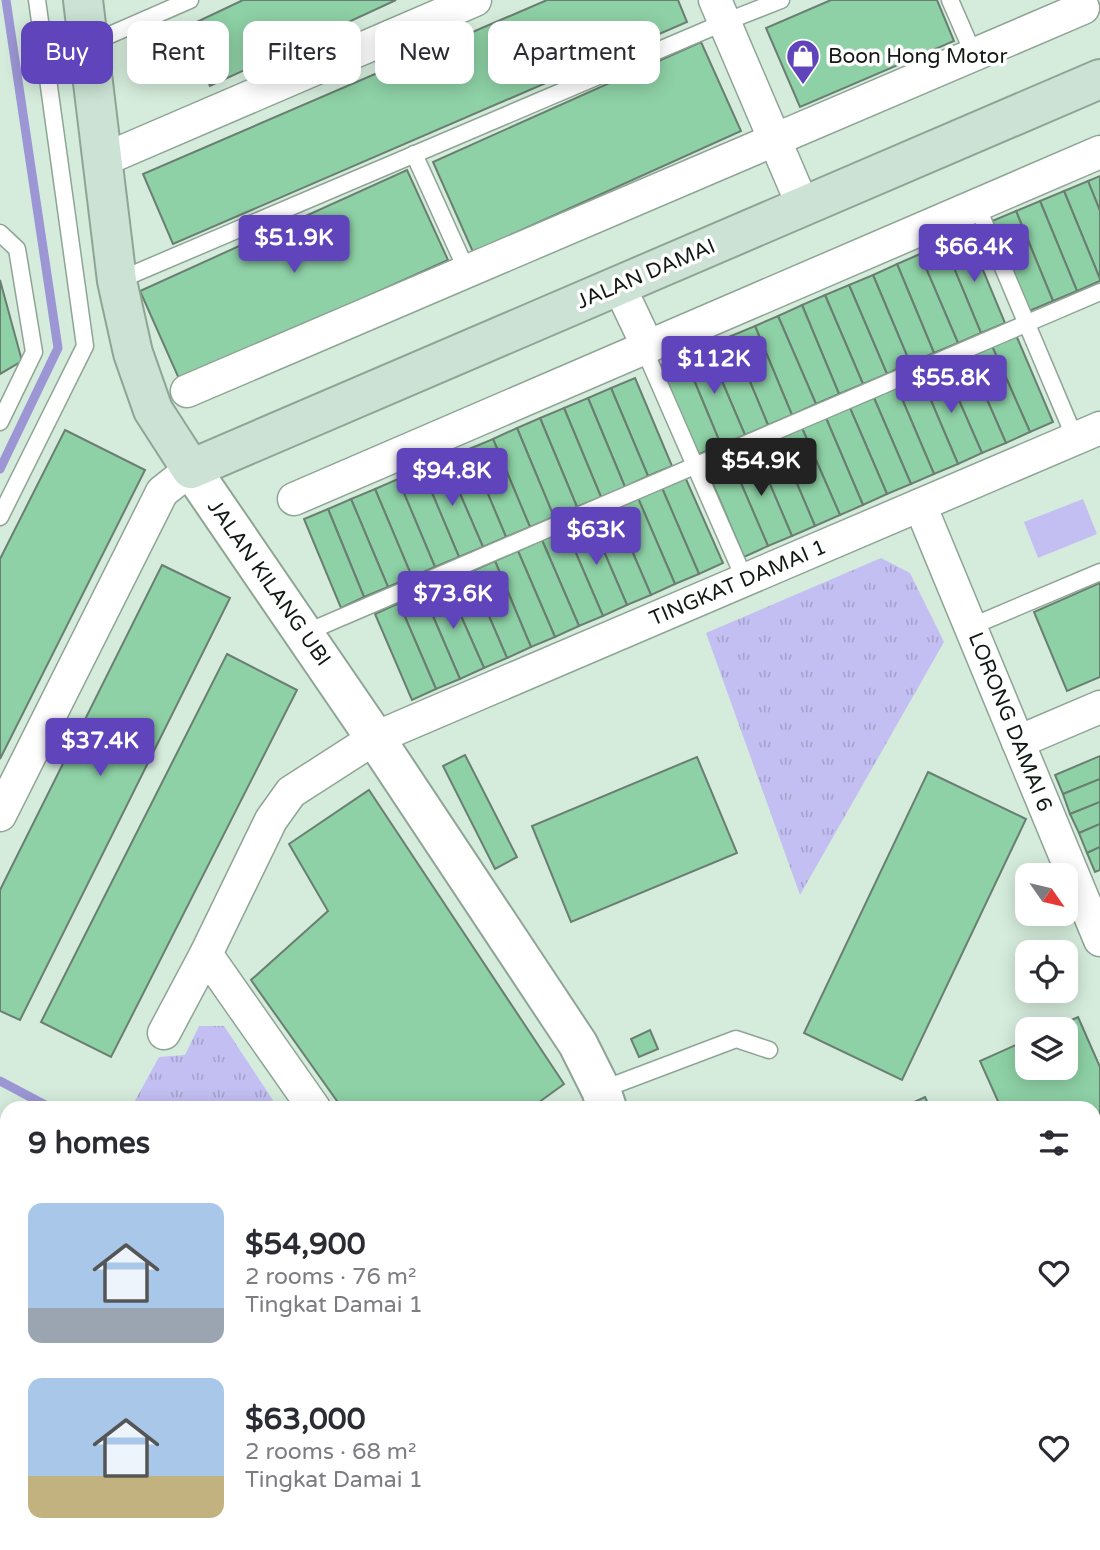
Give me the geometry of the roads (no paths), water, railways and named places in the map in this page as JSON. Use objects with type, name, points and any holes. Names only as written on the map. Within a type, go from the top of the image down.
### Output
[{"type":"main road","name":"JALAN KILANG UBI","points":[[83,0],[86,21]]},
{"type":"main road","name":"JALAN DAMAI","points":[[191,469],[1100,79]]},
{"type":"main road","name":"JALAN KILANG UBI","points":[[94,84],[117,281],[133,352],[153,410],[191,469]]},
{"type":"street","points":[[103,160],[475,0]]},
{"type":"street","points":[[187,391],[1083,8]]},
{"type":"street","points":[[720,11],[803,206]]},
{"type":"street","points":[[294,499],[1100,152]]},
{"type":"street","points":[[619,286],[646,348]]},
{"type":"street","name":"TINGKAT DAMAI 1","points":[[164,1033],[271,820],[291,792],[375,738],[1088,433]]},
{"type":"street","points":[[0,815],[162,492],[191,469]]},
{"type":"street","name":"JALAN KILANG UBI","points":[[191,469],[305,633],[578,1044],[604,1099]]},
{"type":"street","name":"LORONG DAMAI 6","points":[[920,505],[1100,940]]},
{"type":"street","points":[[1018,742],[1100,707]]},
{"type":"street","points":[[206,954],[309,1101]]},
{"type":"lane","points":[[0,517],[85,346],[37,0]]},
{"type":"lane","points":[[113,34],[190,0]]},
{"type":"lane","points":[[117,281],[414,154],[720,11],[781,0]]},
{"type":"lane","points":[[950,0],[974,55]]},
{"type":"lane","points":[[414,154],[467,271]]},
{"type":"lane","points":[[976,205],[1027,324],[1088,433]]},
{"type":"lane","points":[[0,233],[17,249],[34,352],[0,422]]},
{"type":"lane","points":[[305,633],[1100,292]]},
{"type":"lane","points":[[646,348],[745,580]]},
{"type":"lane","points":[[970,627],[1100,572]]},
{"type":"lane","points":[[604,1099],[736,1038],[769,1050]]},
{"type":"waterway","points":[[0,469],[58,348],[6,0]]},
{"type":"waterway","points":[[0,1081],[38,1101]]},
{"type":"place","name":"Boon Hong Motor","points":[[803,86]]}]
